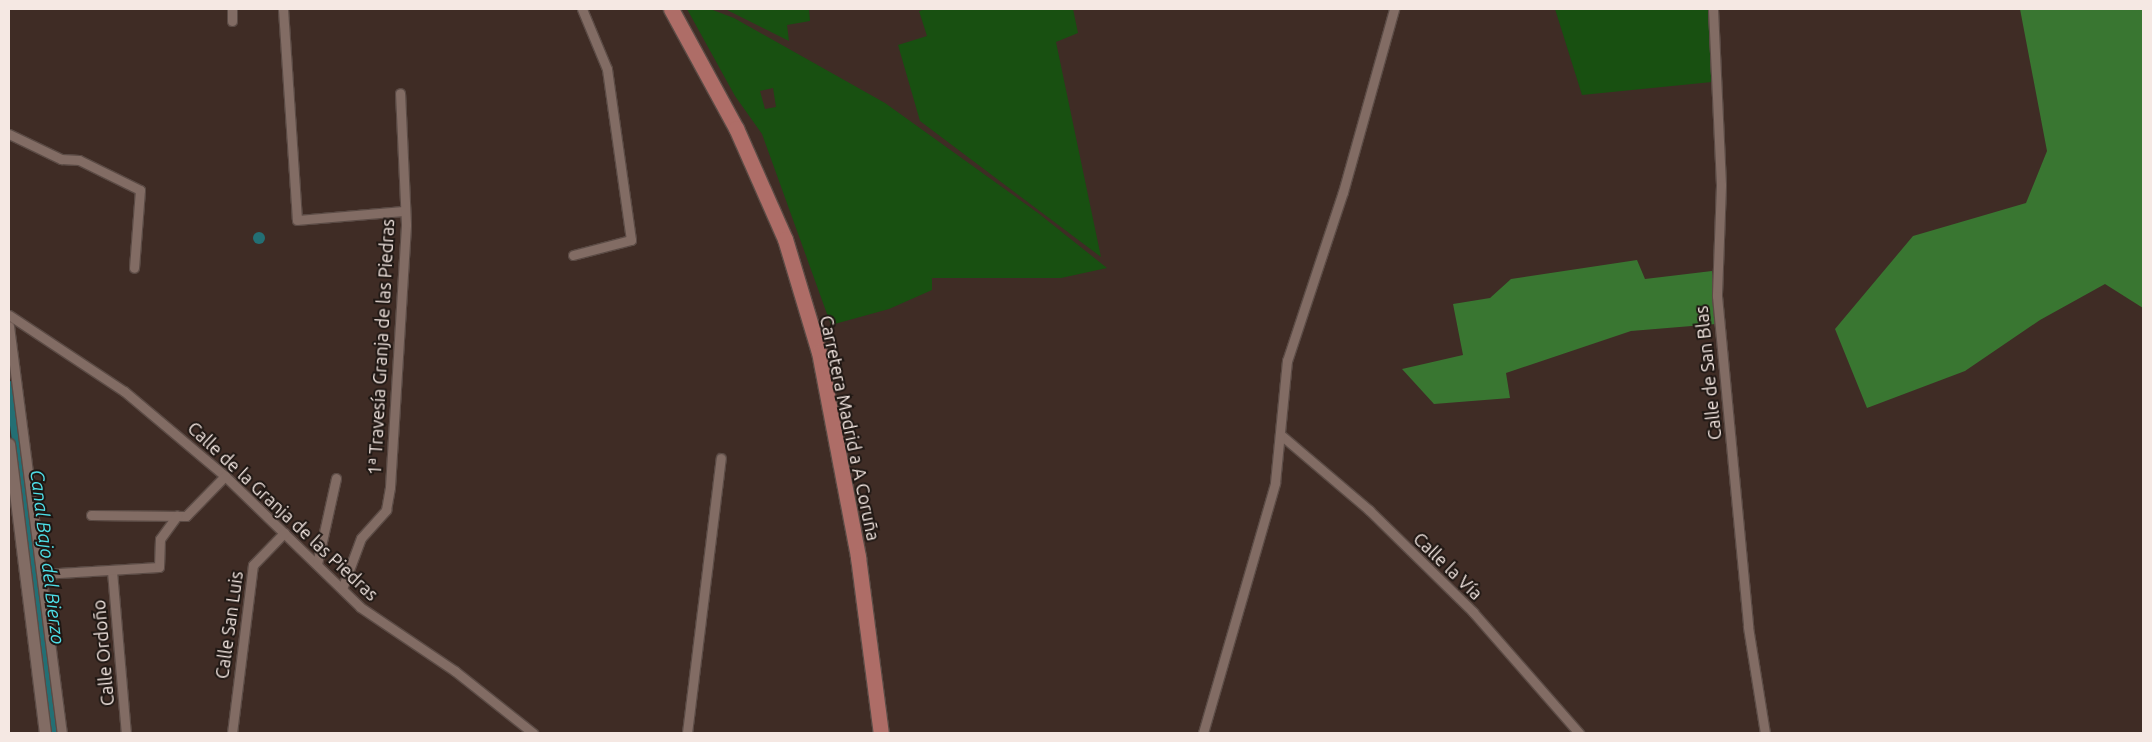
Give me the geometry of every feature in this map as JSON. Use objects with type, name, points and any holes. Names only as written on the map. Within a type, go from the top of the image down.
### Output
[{"type":"highway","name":"Carretera Madrid a A Coruña","points":[[671,9],[736,128],[785,238],[816,343],[858,557],[881,733]]},
{"type":"street","points":[[232,9],[232,21]]},
{"type":"street","points":[[283,9],[297,220],[405,210]]},
{"type":"street","points":[[573,255],[630,240],[607,69],[582,9]]},
{"type":"street","points":[[1204,733],[1275,483],[1281,435],[1286,361],[1343,192],[1394,9]]},
{"type":"street","name":"Calle de San Blas","points":[[1713,9],[1721,185],[1715,264],[1748,627],[1765,733]]},
{"type":"street","name":"1ª Travesía Granja de las Piedras","points":[[342,589],[361,538],[378,524],[388,505],[400,365],[405,210],[400,94]]},
{"type":"street","points":[[9,134],[140,190],[134,268]]},
{"type":"street","name":"Calle de la Granja de las Piedras","points":[[9,315],[124,391],[225,476],[360,607],[455,671],[533,733]]},
{"type":"street","points":[[9,326],[62,733]]},
{"type":"street","name":"Calle la Vía","points":[[1281,435],[1369,510],[1473,612],[1579,733]]},
{"type":"street","points":[[9,444],[45,733]]},
{"type":"street","points":[[687,733],[721,458]]},
{"type":"street","points":[[91,515],[186,516],[225,476]]},
{"type":"street","points":[[316,564],[336,478]]},
{"type":"street","points":[[42,574],[159,567],[160,539],[177,516]]},
{"type":"street","name":"Calle San Luis","points":[[232,733],[253,565],[284,533]]},
{"type":"street","name":"Calle Ordoño","points":[[112,571],[126,733]]},
{"type":"green space","points":[[687,9],[710,9],[734,18],[885,103],[1038,213],[1107,268],[1061,278],[932,278],[932,290],[889,309],[831,325],[762,134],[735,96]],"holes":[[[773,88],[776,107],[765,109],[760,91]]]},
{"type":"green space","points":[[725,9],[809,9],[810,21],[787,25],[789,41]]},
{"type":"green space","points":[[926,9],[1073,9],[1078,33],[1056,42],[1101,257],[920,121],[898,45],[927,36],[919,11]]},
{"type":"green space","points":[[1555,9],[1710,9],[1712,82],[1582,95]]},
{"type":"green space","points":[[2020,9],[2143,9],[2143,308],[2105,284],[2040,320],[1965,371],[1867,408],[1835,329],[1913,236],[2026,203],[2047,151]]},
{"type":"green space","points":[[1637,260],[1645,279],[1712,271],[1716,324],[1631,331],[1506,373],[1510,398],[1434,404],[1402,369],[1463,355],[1453,304],[1490,298],[1511,279]]},
{"type":"water","points":[[257,232],[261,232],[265,238],[261,244],[257,244],[253,240],[253,236]]},
{"type":"waterway","name":"Canal Bajo del Bierzo","points":[[9,385],[53,733]]}]
